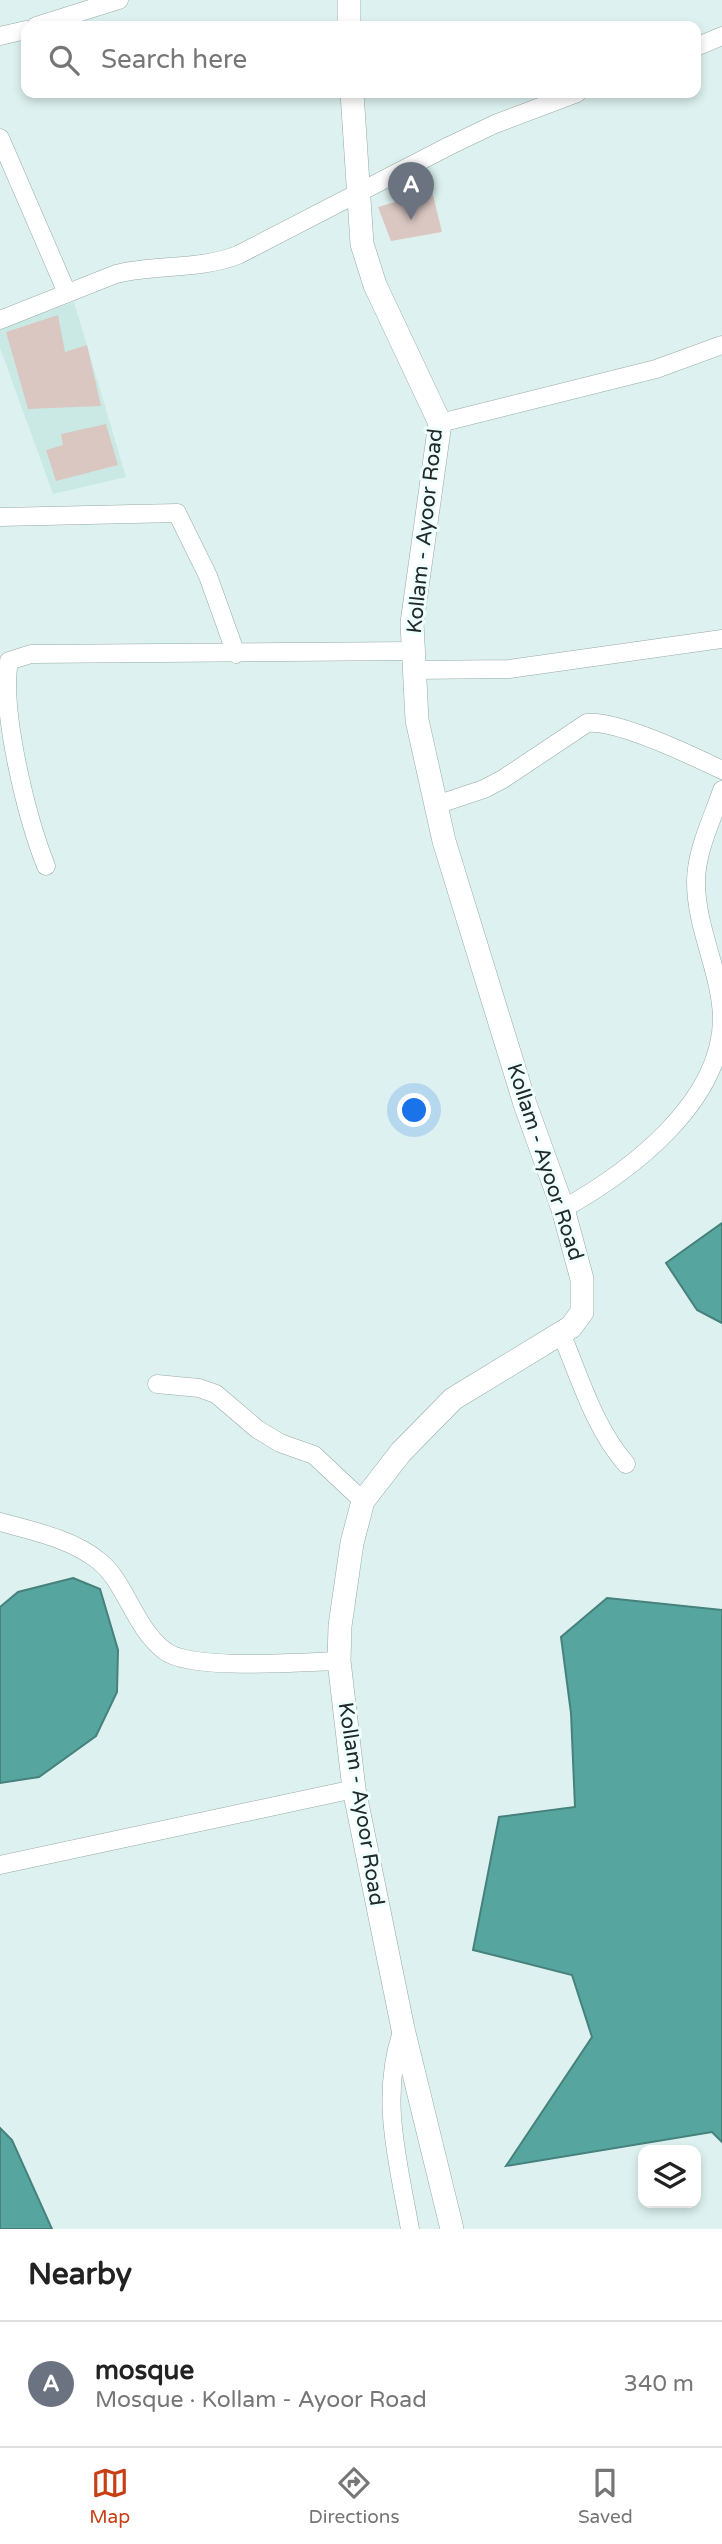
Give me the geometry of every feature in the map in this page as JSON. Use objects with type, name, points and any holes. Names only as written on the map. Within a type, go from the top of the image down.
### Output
[{"type":"main road","points":[[349,0],[349,21]]},
{"type":"main road","name":"Kollam - Ayoor Road","points":[[352,98],[362,244],[375,285],[440,423],[413,613],[417,720],[444,841],[521,1091],[563,1209],[582,1279],[583,1296],[582,1312],[571,1328],[453,1399],[401,1452],[363,1501],[352,1543],[340,1626],[339,1661],[354,1789],[403,2029],[452,2229]]},
{"type":"street","points":[[52,21],[119,0]]},
{"type":"street","points":[[0,36],[21,31]]},
{"type":"street","points":[[701,45],[722,36]]},
{"type":"street","points":[[0,320],[135,269],[222,261],[495,124],[564,98]]},
{"type":"street","points":[[0,138],[67,293]]},
{"type":"street","points":[[440,423],[656,369],[722,345]]},
{"type":"street","points":[[0,517],[177,513],[208,576],[236,654]]},
{"type":"street","points":[[47,866],[33,833],[7,738],[5,655],[236,654],[414,661],[509,669],[722,639]]},
{"type":"street","points":[[436,805],[484,789],[503,779],[587,723],[604,725],[677,749],[722,770]]},
{"type":"street","points":[[563,1209],[605,1185],[657,1142],[698,1096],[719,1052],[722,1017],[697,905],[696,881],[698,859],[722,790]]},
{"type":"street","points":[[561,1333],[599,1424],[626,1464]]},
{"type":"street","points":[[157,1384],[199,1388],[216,1394],[257,1429],[280,1443],[314,1455],[363,1501]]},
{"type":"street","points":[[0,1522],[46,1535],[101,1562],[145,1630],[166,1653],[187,1660],[225,1663],[339,1661]]},
{"type":"street","points":[[0,1866],[354,1789]]},
{"type":"street","points":[[403,2029],[393,2056],[390,2102],[410,2229]]},
{"type":"shaded area","points":[[74,302],[126,477],[53,494],[0,348],[0,328]]},
{"type":"water","points":[[722,1223],[722,1323],[697,1310],[666,1263]]},
{"type":"water","points":[[73,1578],[100,1589],[118,1650],[117,1692],[96,1736],[39,1777],[0,1783],[0,1607],[18,1592]]},
{"type":"water","points":[[607,1598],[722,1610],[722,2142],[712,2132],[506,2166],[592,2037],[572,1975],[473,1950],[499,1817],[575,1807],[571,1713],[561,1637]]},
{"type":"water","points":[[0,2128],[12,2140],[52,2229],[0,2229]]},
{"type":"building","points":[[432,191],[442,232],[391,241],[378,207]]},
{"type":"building","points":[[58,315],[65,352],[87,345],[101,406],[28,409],[6,332]]},
{"type":"building","points":[[106,424],[118,465],[56,481],[46,450],[63,445],[61,434]]},
{"type":"place","name":"mosque","points":[[411,220]]}]
